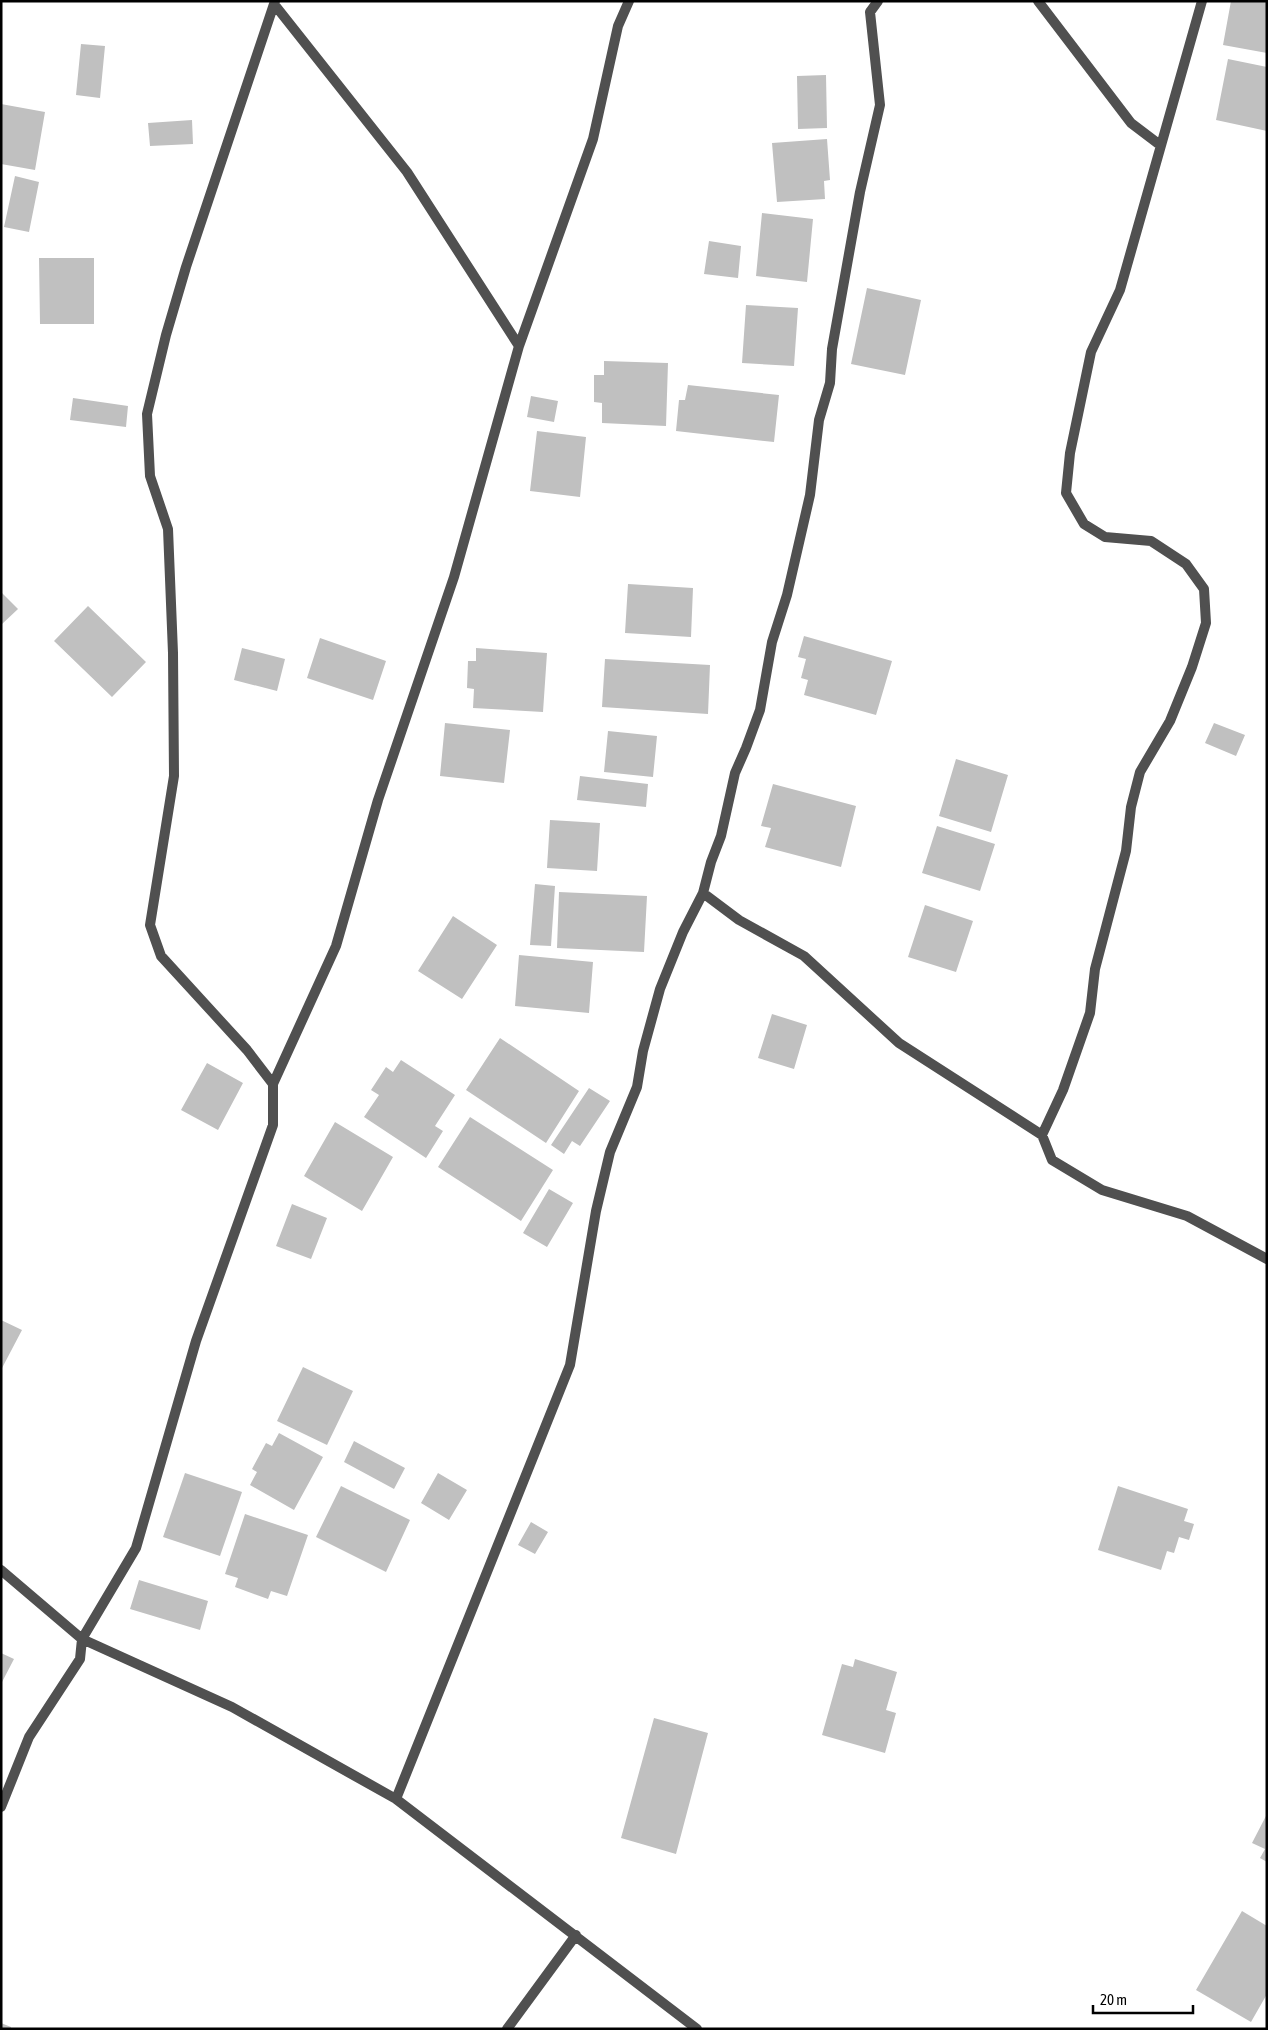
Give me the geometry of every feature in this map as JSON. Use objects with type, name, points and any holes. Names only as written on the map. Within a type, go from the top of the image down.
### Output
[{"type":"street","points":[[1,1806],[29,1737],[80,1659],[82,1639],[136,1548],[196,1341],[274,1125],[273,1084],[336,946],[378,800],[454,577],[518,346],[593,139],[618,26],[629,1]]},
{"type":"street","points":[[396,1799],[570,1365],[596,1211],[610,1152],[637,1087],[643,1051],[660,989],[683,932],[703,893],[726,820],[735,773],[760,710],[772,642],[787,595],[810,496],[819,420],[830,383],[832,349],[860,192],[880,105],[870,12],[878,1]]},
{"type":"street","points":[[1038,1],[1131,123],[1160,145]]},
{"type":"street","points":[[1042,1135],[1063,1090],[1090,1013],[1095,969],[1126,851],[1132,807],[1140,772],[1170,721],[1192,667],[1206,623],[1204,589],[1186,564],[1151,542],[1105,537],[1084,524],[1066,493],[1070,453],[1091,352],[1120,290],[1202,1]]},
{"type":"street","points":[[275,2],[407,172],[518,346]]},
{"type":"street","points":[[273,1084],[247,1050],[161,956],[150,925],[174,767],[173,653],[168,529],[150,476],[147,414],[166,335],[186,267],[275,2]]},
{"type":"street","points":[[703,893],[739,920],[804,956],[899,1043],[1042,1135],[1052,1160],[1102,1190],[1187,1216],[1267,1259]]},
{"type":"street","points":[[1,1570],[82,1639],[232,1707],[396,1799],[697,2029]]},
{"type":"street","points":[[507,2029],[576,1935]]},
{"type":"building","points":[[1231,1],[1267,1],[1267,53],[1223,45]]},
{"type":"building","points":[[81,44],[105,46],[100,98],[76,95]]},
{"type":"building","points":[[1228,59],[1267,67],[1267,131],[1216,120]]},
{"type":"building","points":[[826,75],[827,128],[798,129],[797,76]]},
{"type":"building","points":[[1,104],[45,112],[35,170],[1,164]]},
{"type":"building","points":[[192,120],[193,144],[150,146],[148,123]]},
{"type":"building","points":[[827,139],[830,180],[824,181],[825,199],[777,202],[772,143]]},
{"type":"building","points":[[15,176],[39,182],[29,232],[4,227]]},
{"type":"building","points":[[762,213],[813,219],[807,282],[756,276]]},
{"type":"building","points":[[709,241],[741,246],[738,278],[704,274]]},
{"type":"building","points":[[39,258],[94,258],[94,324],[40,324]]},
{"type":"building","points":[[867,288],[921,300],[905,375],[851,364]]},
{"type":"building","points":[[746,305],[798,308],[794,366],[742,363]]},
{"type":"building","points":[[604,361],[668,363],[666,426],[602,423],[602,403],[594,402],[594,375],[604,375]]},
{"type":"building","points":[[688,385],[779,395],[774,442],[676,431],[679,400],[685,400]]},
{"type":"building","points":[[531,396],[558,401],[554,422],[527,417]]},
{"type":"building","points":[[73,398],[128,406],[126,427],[70,420]]},
{"type":"building","points":[[537,431],[586,437],[580,497],[530,491]]},
{"type":"building","points":[[628,584],[693,588],[691,637],[625,633]]},
{"type":"building","points":[[1,592],[18,609],[1,625]]},
{"type":"building","points":[[88,606],[146,662],[112,697],[54,641]]},
{"type":"building","points":[[804,636],[892,661],[876,715],[804,695],[808,680],[801,678],[806,659],[798,657]]},
{"type":"building","points":[[320,638],[386,661],[373,700],[307,678]]},
{"type":"building","points":[[242,648],[285,659],[277,691],[234,680]]},
{"type":"building","points":[[476,648],[547,653],[543,712],[473,708],[474,689],[467,688],[468,661],[476,661]]},
{"type":"building","points":[[605,659],[710,665],[708,714],[602,707]]},
{"type":"building","points":[[445,723],[510,730],[504,783],[440,776]]},
{"type":"building","points":[[1214,723],[1245,735],[1236,756],[1205,743]]},
{"type":"building","points":[[608,731],[657,736],[653,777],[604,772]]},
{"type":"building","points":[[956,759],[1008,775],[991,832],[939,816]]},
{"type":"building","points":[[580,776],[648,784],[646,807],[577,800]]},
{"type":"building","points":[[773,784],[856,806],[841,867],[765,847],[771,828],[761,826]]},
{"type":"building","points":[[550,820],[600,823],[597,871],[547,868]]},
{"type":"building","points":[[937,826],[995,844],[980,891],[922,873]]},
{"type":"building","points":[[535,884],[555,886],[551,946],[530,945]]},
{"type":"building","points":[[559,892],[647,896],[644,952],[557,948]]},
{"type":"building","points":[[925,905],[973,921],[956,972],[908,957]]},
{"type":"building","points":[[453,916],[497,945],[462,999],[418,971]]},
{"type":"building","points":[[519,955],[593,962],[589,1013],[515,1006]]},
{"type":"building","points":[[772,1014],[807,1025],[794,1069],[758,1058]]},
{"type":"building","points":[[500,1038],[579,1091],[546,1143],[466,1090]]},
{"type":"building","points":[[401,1060],[455,1095],[435,1126],[443,1131],[426,1158],[364,1117],[379,1095],[371,1090],[386,1067],[393,1072]]},
{"type":"building","points":[[207,1063],[243,1083],[218,1130],[181,1110]]},
{"type":"building","points":[[589,1088],[610,1101],[580,1146],[572,1141],[564,1154],[551,1145]]},
{"type":"building","points":[[470,1117],[553,1170],[521,1221],[438,1167]]},
{"type":"building","points":[[335,1122],[393,1157],[362,1211],[304,1176]]},
{"type":"building","points":[[549,1189],[573,1203],[547,1247],[523,1233]]},
{"type":"building","points":[[292,1204],[327,1218],[311,1259],[276,1246]]},
{"type":"building","points":[[1,1320],[22,1330],[1,1370]]},
{"type":"building","points":[[303,1367],[353,1391],[327,1445],[277,1421]]},
{"type":"building","points":[[279,1433],[323,1457],[294,1510],[250,1485],[257,1472],[252,1469],[266,1443],[272,1446]]},
{"type":"building","points":[[354,1441],[405,1468],[394,1489],[344,1462]]},
{"type":"building","points":[[185,1473],[242,1492],[220,1556],[163,1537]]},
{"type":"building","points":[[438,1473],[467,1490],[449,1520],[421,1503]]},
{"type":"building","points":[[341,1486],[410,1520],[386,1572],[316,1537]]},
{"type":"building","points":[[1118,1486],[1188,1509],[1184,1521],[1194,1524],[1189,1540],[1179,1537],[1174,1553],[1167,1551],[1161,1570],[1098,1550]]},
{"type":"building","points":[[245,1514],[308,1535],[287,1596],[271,1591],[268,1599],[235,1587],[238,1578],[225,1574]]},
{"type":"building","points":[[531,1522],[548,1532],[535,1554],[518,1545]]},
{"type":"building","points":[[139,1580],[208,1601],[200,1630],[130,1609]]},
{"type":"building","points":[[1,1653],[14,1659],[1,1684]]},
{"type":"building","points":[[855,1659],[897,1672],[886,1710],[896,1713],[885,1753],[822,1735],[842,1664],[853,1667]]},
{"type":"building","points":[[654,1718],[708,1733],[676,1854],[621,1838]]},
{"type":"building","points":[[1267,1814],[1267,1862],[1260,1858],[1265,1849],[1252,1843]]},
{"type":"building","points":[[1242,1911],[1267,1926],[1267,1994],[1251,2022],[1196,1990]]},
{"type":"building","points":[[1,2023],[11,2027],[11,2029],[1,2029]]}]
